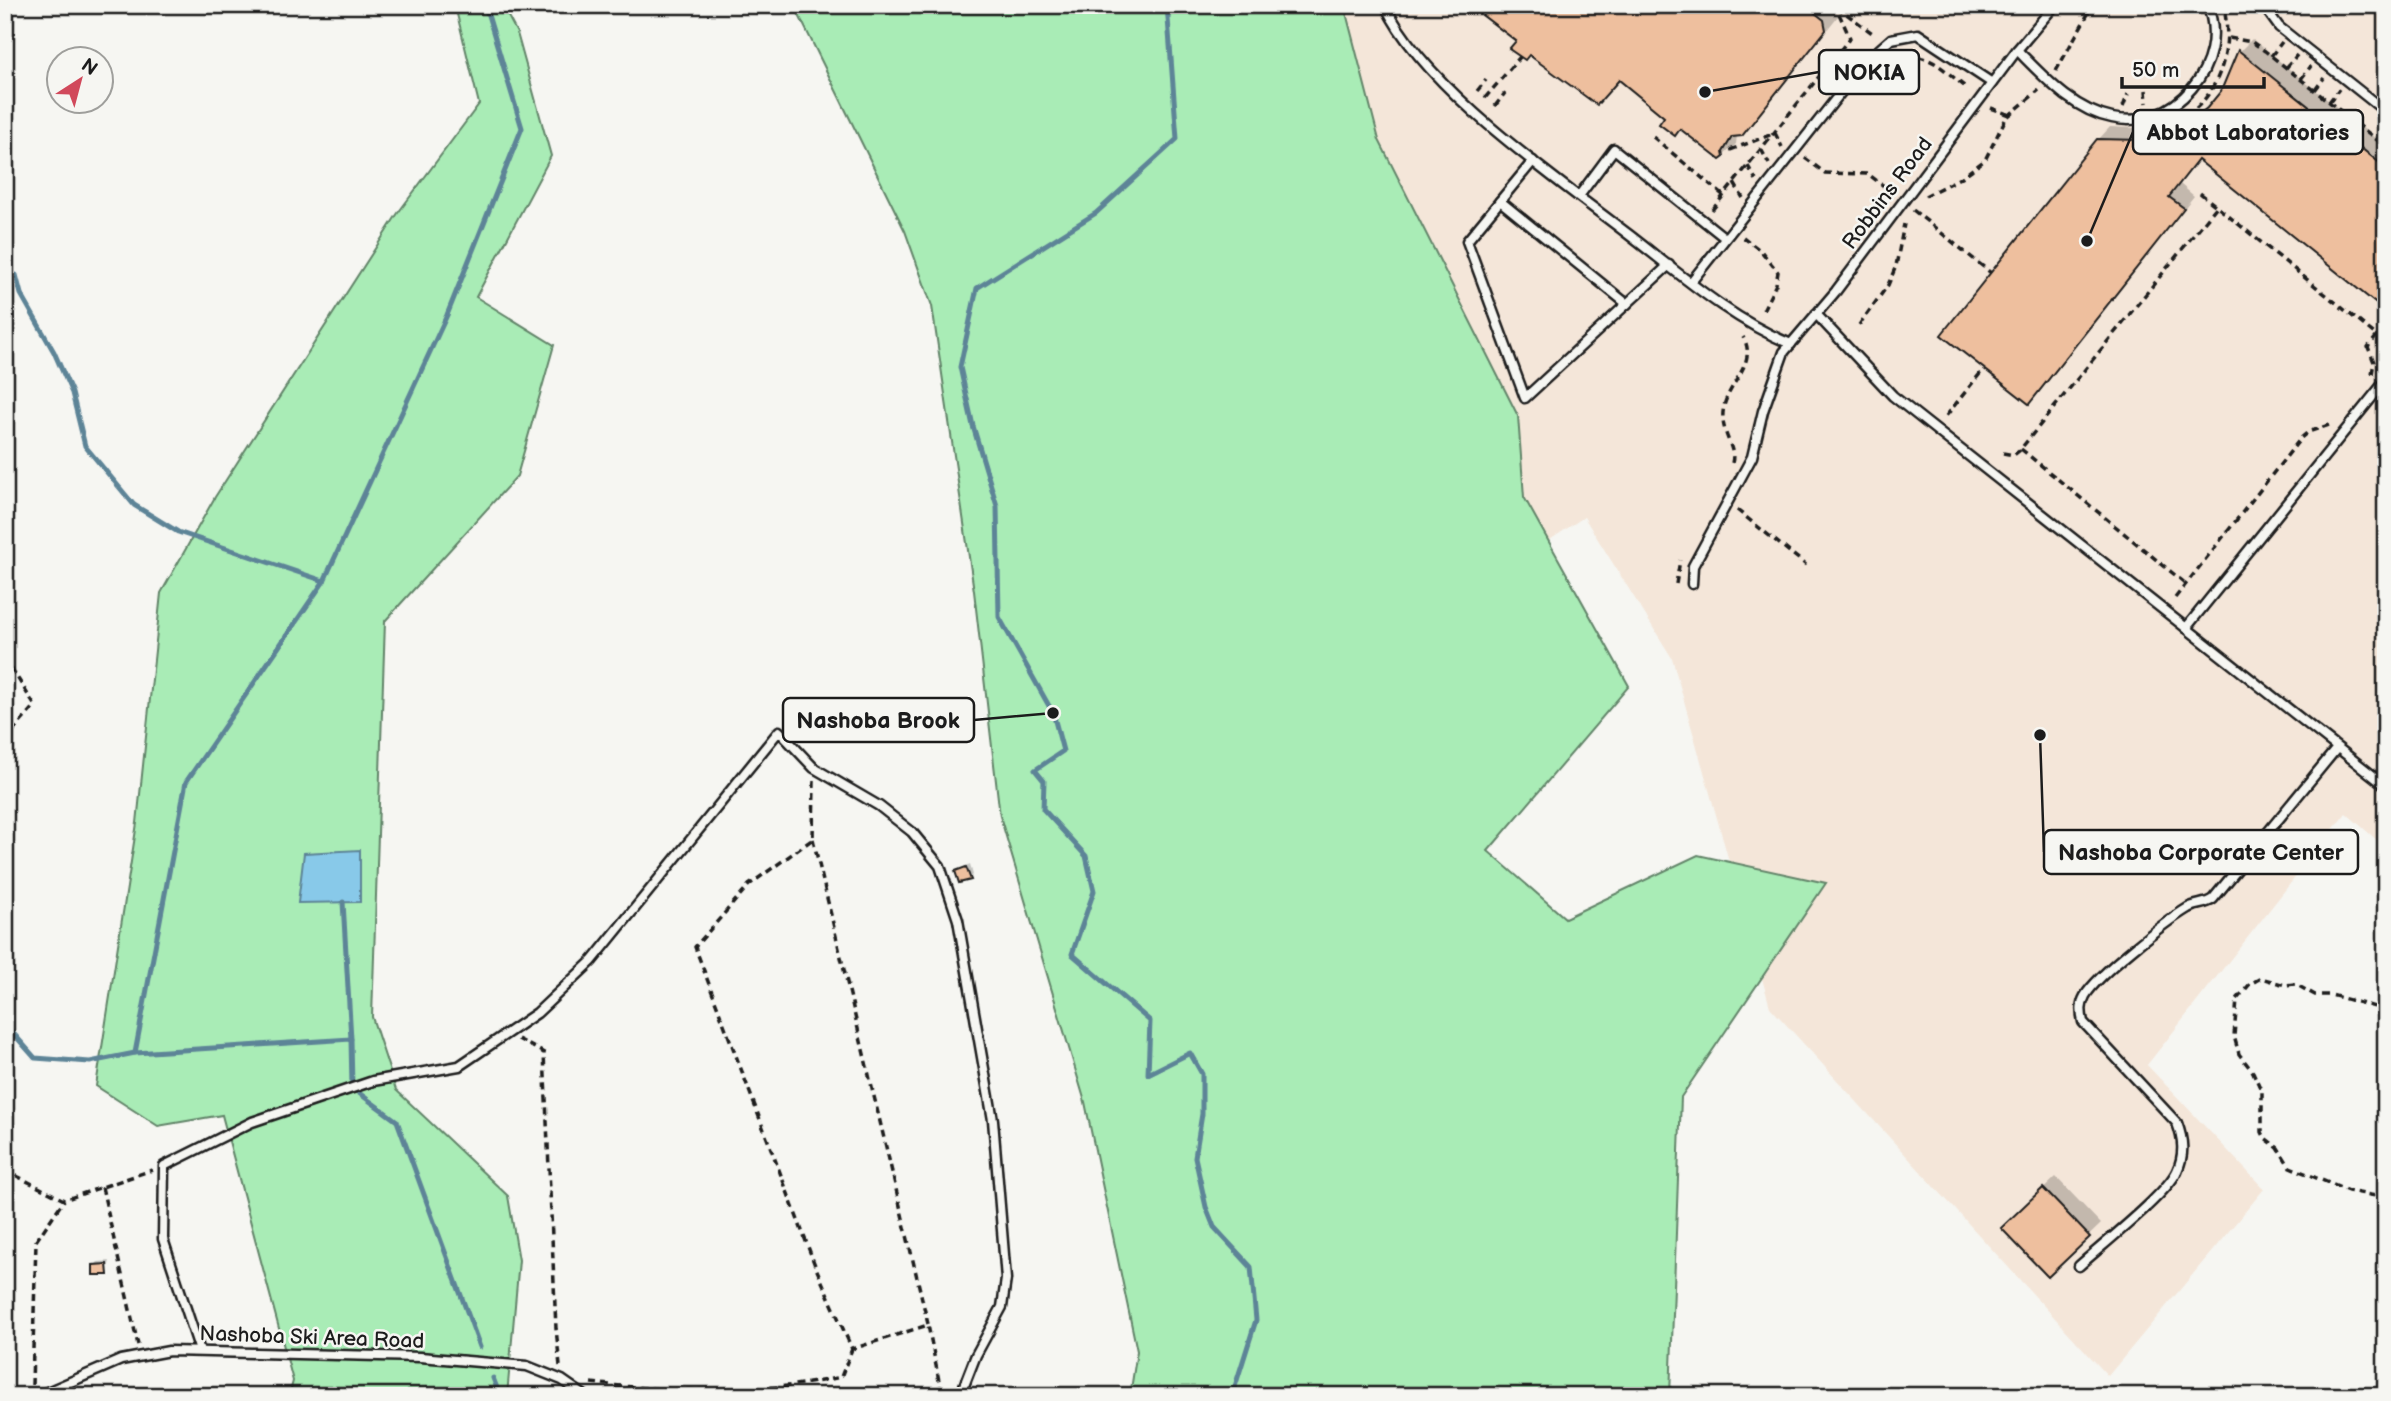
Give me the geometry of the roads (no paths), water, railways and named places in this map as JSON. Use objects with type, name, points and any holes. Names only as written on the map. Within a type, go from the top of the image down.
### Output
[{"type":"lane","points":[[1385,5],[1401,37],[1447,87],[1533,161],[1748,325],[1791,344]]},
{"type":"lane","name":"Robbins Road","points":[[1692,584],[1693,566],[1752,457],[1763,411],[1784,352],[1816,314],[2017,50],[2055,5]]},
{"type":"lane","points":[[2017,50],[2060,92],[2090,111],[2112,118],[2140,118],[2177,103],[2203,73],[2212,37],[2207,5]]},
{"type":"lane","points":[[2263,5],[2278,27],[2386,113]]},
{"type":"lane","points":[[1691,282],[1865,62],[1891,39],[1919,34],[1992,83]]},
{"type":"lane","points":[[1579,196],[1614,149],[1725,238]]},
{"type":"lane","points":[[1533,161],[1467,242],[1525,398],[1669,265]]},
{"type":"lane","points":[[1500,201],[1627,304]]},
{"type":"lane","points":[[1816,314],[1893,396],[2386,786]]},
{"type":"lane","points":[[2186,628],[2386,380]]},
{"type":"lane","points":[[200,1350],[163,1239],[164,1166],[252,1122],[373,1081],[459,1066],[537,1013],[592,961],[779,731],[814,768],[879,806],[912,832],[940,866],[958,920],[993,1120],[1006,1279],[1002,1307],[976,1355],[960,1396]]},
{"type":"lane","points":[[2079,1266],[2167,1185],[2182,1157],[2182,1137],[2178,1123],[2083,1022],[2080,1012],[2083,998],[2108,972],[2168,923],[2191,906],[2206,904],[2213,899],[2337,748]]},
{"type":"lane","name":"Nashoba Ski Area Road","points":[[38,1396],[121,1360],[169,1350],[420,1357],[527,1366],[562,1380],[585,1396]]},
{"type":"water","points":[[360,850],[360,902],[298,903],[304,853]]},
{"type":"waterway","points":[[480,1347],[397,1121],[352,1088],[351,1039],[135,1053],[186,782],[324,581],[447,315],[522,128],[485,5]]},
{"type":"waterway","points":[[1167,5],[1177,139],[1096,213],[977,288],[960,367],[973,426],[997,506],[999,617],[1053,713],[1063,751],[1035,770],[1044,781],[1043,809],[1086,856],[1094,891],[1072,954],[1150,1021],[1148,1074],[1190,1053],[1202,1074],[1202,1114],[1195,1157],[1206,1207],[1214,1227],[1251,1267],[1256,1320],[1232,1396]]},
{"type":"waterway","points":[[5,275],[16,275],[21,294],[54,352],[72,393],[85,446],[134,505],[178,532],[324,581]]},
{"type":"waterway","points":[[5,290],[9,297],[5,298]]},
{"type":"waterway","points":[[343,902],[351,1039]]},
{"type":"waterway","points":[[5,1024],[35,1058],[90,1062],[135,1053]]},
{"type":"waterway","points":[[493,1378],[500,1396]]},
{"type":"place","name":"NOKIA","points":[[1705,92]]},
{"type":"place","name":"Abbot Laboratories","points":[[2087,241]]},
{"type":"place","name":"Nashoba Brook","points":[[1053,713]]},
{"type":"place","name":"Nashoba Corporate Center","points":[[2040,735]]}]
